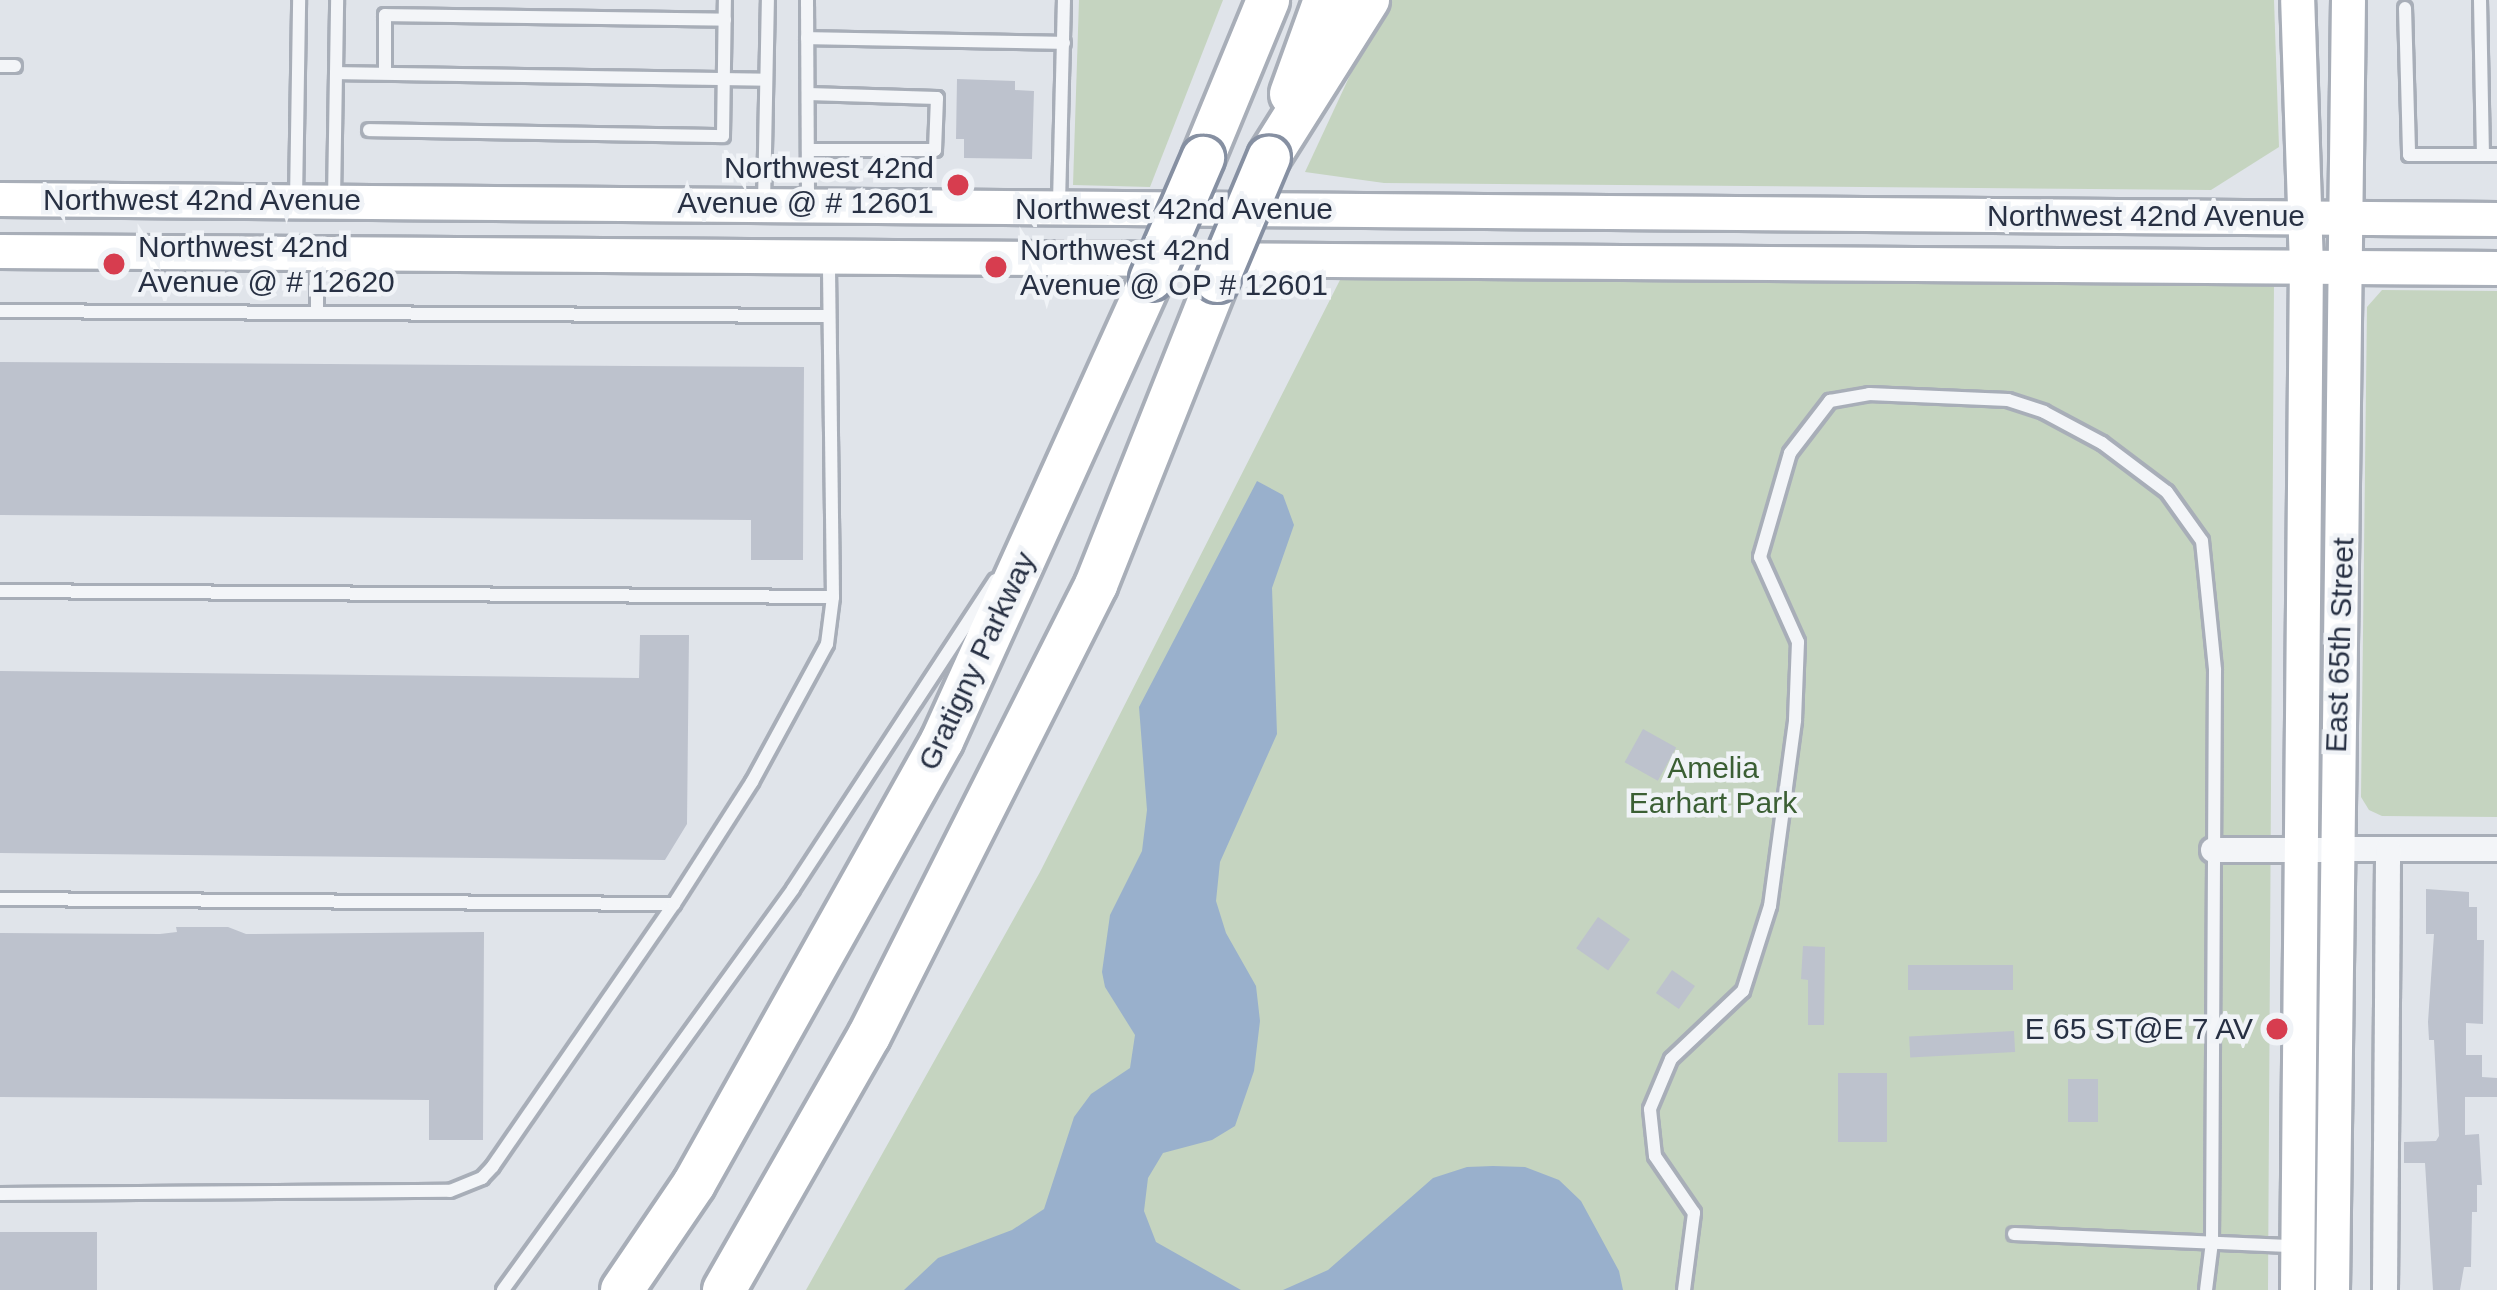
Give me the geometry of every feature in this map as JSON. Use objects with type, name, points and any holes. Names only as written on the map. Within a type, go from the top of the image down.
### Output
[{"type":"highway","points":[[1203,158],[1245,0]]},
{"type":"highway","name":"Gratigny Parkway","points":[[622,1290],[694,1184],[942,741],[1151,279],[1268,0]]},
{"type":"highway","points":[[724,1290],[868,1036],[1096,584],[1269,158],[1324,0]]},
{"type":"highway","points":[[1269,158],[1368,0]]},
{"type":"main road","name":"East 65th Street","points":[[2296,1290],[2306,266],[2297,0]]},
{"type":"main road","name":"East 65th Street","points":[[2332,1290],[2348,0]]},
{"type":"main road","name":"Northwest 42nd Avenue","points":[[0,199],[2497,219]]},
{"type":"main road","points":[[316,201],[316,253]]},
{"type":"main road","points":[[808,206],[819,256]]},
{"type":"main road","name":"Northwest 42nd Avenue","points":[[0,251],[2497,268]]},
{"type":"street","points":[[2385,1290],[2388,849]]},
{"type":"street","points":[[2213,850],[2497,849]]},
{"type":"lane","points":[[299,0],[316,201]]},
{"type":"lane","points":[[316,201],[336,73],[337,0]]},
{"type":"lane","points":[[369,130],[724,136],[725,0]]},
{"type":"lane","points":[[764,205],[762,80],[768,0]]},
{"type":"lane","points":[[807,0],[808,206]]},
{"type":"lane","points":[[1059,208],[1064,0]]},
{"type":"lane","points":[[2405,8],[2408,155],[2490,155],[2480,0]]},
{"type":"lane","points":[[385,73],[385,7],[725,20]]},
{"type":"lane","points":[[807,38],[1064,44]]},
{"type":"lane","points":[[0,66],[15,66]]},
{"type":"lane","points":[[336,73],[762,80]]},
{"type":"lane","points":[[808,94],[937,98],[935,150],[808,150]]},
{"type":"lane","points":[[316,253],[317,313]]},
{"type":"lane","points":[[0,1194],[465,1188],[493,1166],[553,1087],[674,904],[752,782],[819,661],[831,627],[833,597],[827,316],[819,256]]},
{"type":"lane","points":[[0,311],[827,316]]},
{"type":"lane","points":[[1684,1290],[1694,1213],[1655,1156],[1650,1109],[1671,1059],[1742,991],[1770,906],[1795,720],[1798,642],[1760,557],[1790,453],[1829,401],[1869,394],[2008,400],[2102,443],[2167,492],[2202,541],[2215,670],[2212,1242],[2206,1290]]},
{"type":"lane","points":[[503,1290],[793,889],[949,646],[1054,496]]},
{"type":"lane","points":[[0,592],[833,597]]},
{"type":"lane","points":[[0,899],[674,904]]},
{"type":"lane","points":[[2014,1234],[2332,1247]]},
{"type":"green space","points":[[1079,0],[1223,0],[1150,187],[1073,185]]},
{"type":"green space","points":[[1385,0],[2274,0],[2279,147],[2211,190],[1384,183],[1305,172]]},
{"type":"green space","name":"Amelia Earhart Park","points":[[1341,278],[2274,283],[2268,1290],[806,1290],[1040,872]]},
{"type":"green space","points":[[2382,290],[2497,291],[2497,817],[2382,816],[2369,810],[2361,797],[2367,307]]},
{"type":"water","points":[[1257,481],[1283,495],[1294,525],[1272,588],[1277,734],[1220,862],[1216,901],[1226,933],[1256,986],[1260,1021],[1254,1071],[1235,1126],[1212,1140],[1163,1153],[1148,1178],[1144,1211],[1156,1242],[1241,1290],[904,1290],[938,1258],[1012,1230],[1044,1209],[1074,1117],[1091,1094],[1130,1068],[1135,1035],[1105,987],[1102,972],[1110,915],[1142,851],[1147,810],[1139,707]]},
{"type":"water","points":[[1467,1167],[1525,1167],[1559,1180],[1581,1201],[1619,1271],[1623,1290],[1283,1290],[1328,1270],[1433,1178]]},
{"type":"building","points":[[957,79],[1015,81],[1015,90],[1034,91],[1032,159],[964,158],[964,139],[956,139]]},
{"type":"building","points":[[0,362],[804,367],[803,560],[751,560],[751,520],[0,515]]},
{"type":"building","points":[[640,635],[689,635],[687,824],[665,860],[0,853],[0,671],[639,678]]},
{"type":"building","points":[[1643,729],[1676,747],[1658,781],[1625,762]]},
{"type":"building","points":[[2426,889],[2469,892],[2469,907],[2477,907],[2477,940],[2484,940],[2483,1024],[2466,1023],[2466,1055],[2482,1055],[2482,1077],[2497,1078],[2497,1097],[2465,1097],[2465,1135],[2479,1134],[2482,1185],[2477,1185],[2477,1212],[2472,1212],[2471,1267],[2464,1267],[2460,1290],[2433,1290],[2425,1163],[2404,1163],[2404,1142],[2436,1141],[2439,1136],[2434,1040],[2429,1040],[2428,1022],[2434,934],[2426,934]]},
{"type":"building","points":[[1598,917],[1630,939],[1608,970],[1576,948]]},
{"type":"building","points":[[176,927],[228,927],[246,934],[484,932],[483,1140],[429,1140],[429,1100],[0,1097],[0,933],[160,934],[177,932]]},
{"type":"building","points":[[1803,946],[1825,947],[1824,1025],[1808,1025],[1808,980],[1801,979]]},
{"type":"building","points":[[1908,965],[2013,965],[2013,990],[1908,990]]},
{"type":"building","points":[[1672,970],[1695,986],[1679,1009],[1656,993]]},
{"type":"building","points":[[2014,1031],[2015,1052],[1910,1057],[1909,1036]]},
{"type":"building","points":[[1838,1073],[1887,1073],[1887,1142],[1838,1142]]},
{"type":"building","points":[[2068,1079],[2098,1079],[2098,1122],[2068,1122]]},
{"type":"building","points":[[0,1232],[97,1232],[97,1290],[0,1290]]},
{"type":"place","name":"Northwest 42nd Avenue @ # 12601","points":[[958,185]]},
{"type":"place","name":"Northwest 42nd Avenue @ # 12620","points":[[114,264]]},
{"type":"place","name":"Northwest 42nd Avenue @ OP # 12601","points":[[996,267]]},
{"type":"place","name":"E 65 ST@E 7 AV","points":[[2277,1029]]}]
